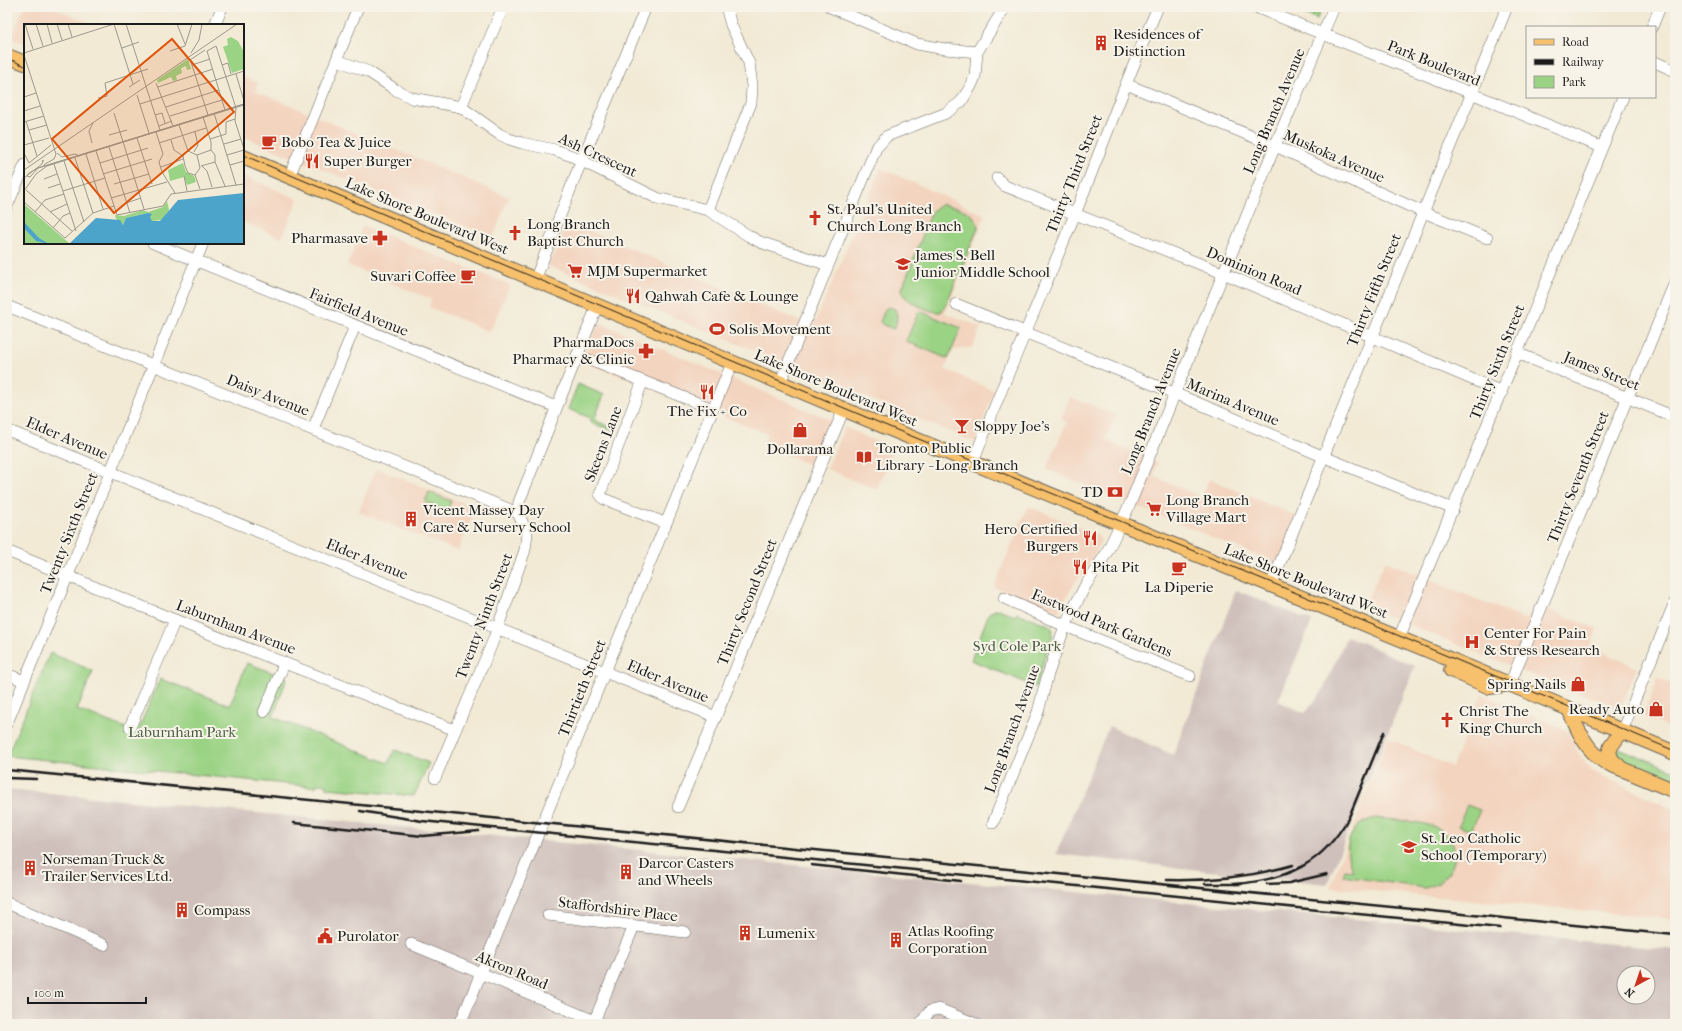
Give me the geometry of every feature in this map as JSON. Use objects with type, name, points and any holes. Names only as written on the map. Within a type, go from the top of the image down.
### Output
[{"type":"main road","points":[[7,56],[24,63]]},
{"type":"main road","name":"Lake Shore Boulevard West","points":[[244,157],[1040,491],[1053,505],[1107,528],[1134,519],[1190,542],[1210,560],[1394,636],[1405,650],[1490,687],[1524,680],[1587,707],[1605,724]]},
{"type":"main road","name":"Lake Shore Boulevard West","points":[[1510,684],[1675,753]]},
{"type":"main road","points":[[1569,708],[1579,734],[1592,752],[1605,762],[1675,791]]},
{"type":"main road","points":[[1622,730],[1611,746],[1609,756],[1625,771]]},
{"type":"street","points":[[215,24],[222,7]]},
{"type":"street","points":[[289,177],[358,7]]},
{"type":"street","points":[[461,107],[503,7]]},
{"type":"street","points":[[536,280],[582,161],[646,7]]},
{"type":"street","points":[[708,210],[751,103],[752,86],[749,63],[731,25],[726,7]]},
{"type":"street","points":[[830,7],[917,44],[945,49],[977,52]]},
{"type":"street","points":[[780,383],[876,148],[887,136],[946,113],[961,102],[972,86],[975,77],[977,52],[1005,7]]},
{"type":"street","name":"Thirty Third Street","points":[[973,463],[1024,332],[1075,214],[1158,7]]},
{"type":"street","name":"Park Boulevard","points":[[1255,7],[1322,35],[1471,93],[1601,147]]},
{"type":"street","name":"Long Branch Avenue","points":[[993,823],[1038,712],[1048,674],[1065,626],[1085,586],[1106,554],[1121,524],[1275,146],[1334,7]]},
{"type":"street","name":"Thirty Fifth Street","points":[[1271,584],[1371,336],[1507,7]]},
{"type":"street","points":[[1652,26],[1660,7]]},
{"type":"street","name":"Ash Crescent","points":[[337,60],[369,72],[396,90],[412,98],[461,107],[499,134],[509,139],[555,150],[582,161],[657,198],[708,210],[760,242],[828,265]]},
{"type":"street","points":[[1656,62],[1675,71]]},
{"type":"street","name":"Muskoka Avenue","points":[[1126,84],[1275,146],[1423,212],[1487,238]]},
{"type":"street","name":"Thirty Sixth Street","points":[[1394,636],[1453,510],[1622,98]]},
{"type":"street","points":[[7,206],[20,188],[24,170]]},
{"type":"street","name":"Dominion Road","points":[[997,178],[1005,186],[1224,273],[1502,392]]},
{"type":"street","name":"Fairfield Avenue","points":[[155,244],[556,407]]},
{"type":"street","name":"Twenty Sixth Street","points":[[7,723],[203,244]]},
{"type":"street","name":"Thirty Seventh Street","points":[[1510,684],[1675,282]]},
{"type":"street","name":"Marina Avenue","points":[[956,304],[1174,393],[1453,510]]},
{"type":"street","name":"Daisy Avenue","points":[[7,306],[518,513]]},
{"type":"street","points":[[518,513],[519,502],[597,306]]},
{"type":"street","points":[[313,430],[355,326]]},
{"type":"street","name":"James Street","points":[[1517,353],[1675,417]]},
{"type":"street","points":[[577,355],[642,383],[712,409]]},
{"type":"street","name":"Thirtieth Street","points":[[460,1024],[732,362]]},
{"type":"street","name":"Skeens Lane","points":[[642,383],[600,494],[604,498],[665,523]]},
{"type":"street","name":"Thirty Second Street","points":[[678,807],[844,409]]},
{"type":"street","name":"Elder Avenue","points":[[7,430],[110,473],[366,574],[497,629],[606,671],[716,717]]},
{"type":"street","name":"Twenty Ninth Street","points":[[435,778],[497,629],[525,550],[527,533],[518,513]]},
{"type":"street","name":"Laburnham Avenue","points":[[7,551],[175,620],[454,730]]},
{"type":"street","name":"Eastwood Park Gardens","points":[[1004,598],[1065,626],[1190,676]]},
{"type":"street","points":[[1622,730],[1675,602]]},
{"type":"street","points":[[130,727],[175,620]]},
{"type":"street","points":[[264,712],[282,669],[283,662]]},
{"type":"street","points":[[7,674],[24,681]]},
{"type":"street","points":[[7,903],[104,945]]},
{"type":"street","name":"Staffordshire Place","points":[[548,915],[685,932]]},
{"type":"street","points":[[596,1023],[634,926]]},
{"type":"street","name":"Akron Road","points":[[411,944],[596,1023]]},
{"type":"street","points":[[920,1024],[930,1011],[939,1009],[976,1024]]},
{"type":"shaded area","points":[[24,7],[53,7],[91,24],[24,24],[24,44],[12,38]]},
{"type":"shaded area","points":[[244,77],[258,83],[255,91],[509,197],[493,237],[284,154],[244,136]]},
{"type":"shaded area","points":[[881,168],[985,215],[945,313],[981,327],[973,347],[953,350],[945,369],[994,391],[975,442],[549,266],[567,221],[813,327]]},
{"type":"shaded area","points":[[244,176],[298,199],[282,238],[244,222]]},
{"type":"shaded area","points":[[363,226],[510,285],[490,332],[429,307],[431,299],[347,265]]},
{"type":"shaded area","points":[[598,322],[831,420],[812,466],[764,445],[767,434],[655,388],[583,362]]},
{"type":"shaded area","points":[[1070,397],[1116,415],[1105,440],[1157,463],[1153,476],[1201,497],[1209,479],[1298,517],[1278,564],[1046,469],[1067,422],[1061,419]]},
{"type":"shaded area","points":[[844,427],[893,449],[877,490],[827,469]]},
{"type":"shaded area","points":[[376,468],[476,508],[458,551],[359,512]]},
{"type":"shaded area","points":[[1028,506],[1097,535],[1101,541],[1090,565],[1076,581],[1058,612],[994,587]]},
{"type":"shaded area","points":[[1385,561],[1527,620],[1535,604],[1597,629],[1590,646],[1637,668],[1620,708],[1527,673],[1373,610],[1367,600]]},
{"type":"shaded area","points":[[1236,590],[1312,621],[1278,701],[1305,713],[1322,692],[1347,636],[1415,666],[1327,884],[1056,854],[1109,726],[1173,755]]},
{"type":"shaded area","name":"Ready Auto","points":[[1658,678],[1675,685],[1675,730],[1643,716]]},
{"type":"shaded area","points":[[1482,694],[1568,731],[1581,757],[1592,771],[1675,810],[1675,919],[1330,887],[1388,738],[1452,767]]},
{"type":"shaded area","points":[[7,789],[1675,950],[1675,1024],[7,1024]]},
{"type":"green space","points":[[1289,7],[1322,7],[1317,19]]},
{"type":"green space","points":[[942,204],[970,213],[977,222],[978,228],[945,307],[941,312],[937,312],[921,307],[911,301],[903,295],[902,289],[932,211]]},
{"type":"green space","points":[[889,307],[895,309],[897,314],[894,329],[883,325],[880,322],[885,309]]},
{"type":"green space","points":[[919,311],[961,328],[948,359],[906,341]]},
{"type":"green space","points":[[578,384],[604,395],[595,417],[596,421],[616,429],[615,432],[592,423],[590,418],[568,409]]},
{"type":"green space","points":[[429,492],[451,501],[447,511],[425,502]]},
{"type":"green space","name":"Syd Cole Park","points":[[999,609],[1015,616],[1017,613],[1049,625],[1053,630],[1036,687],[971,660],[989,613]]},
{"type":"green space","name":"Laburnham Park","points":[[50,653],[93,671],[77,710],[137,732],[160,679],[230,705],[247,663],[287,678],[273,717],[388,763],[395,750],[429,763],[414,796],[327,788],[327,785],[316,784],[316,787],[7,756]]},
{"type":"green space","points":[[1619,748],[1675,771],[1675,785],[1622,763],[1616,756]]},
{"type":"green space","points":[[1467,805],[1480,810],[1471,831],[1458,826]]},
{"type":"green space","points":[[1376,818],[1424,824],[1437,828],[1446,835],[1452,843],[1455,852],[1454,861],[1444,878],[1436,884],[1425,888],[1343,876],[1345,870],[1353,871],[1349,862],[1348,854],[1350,838],[1359,825]]},
{"type":"tram line","points":[[7,58],[24,66]]},
{"type":"tram line","points":[[244,155],[899,431],[1282,587],[1675,751]]},
{"type":"railway","points":[[1235,884],[1254,882],[1287,873],[1302,867],[1328,847],[1349,817],[1384,732]]},
{"type":"railway","points":[[7,770],[1675,935]]},
{"type":"railway","points":[[7,778],[36,779]]},
{"type":"railway","points":[[360,811],[422,821],[1500,928]]},
{"type":"railway","points":[[294,823],[423,836],[479,831]]},
{"type":"railway","points":[[811,865],[961,881]]},
{"type":"railway","points":[[1167,880],[1199,880],[1230,877],[1262,873],[1293,865]]},
{"type":"railway","points":[[1267,884],[1289,883],[1327,874]]},
{"type":"railway","points":[[1205,884],[1241,884]]},
{"type":"place","name":"Residences of Distinction","points":[[1101,43]]},
{"type":"place","name":"Bobo Tea & Juice","points":[[269,142]]},
{"type":"place","name":"Super Burger","points":[[312,161]]},
{"type":"place","name":"St. Paul's United Church Long Branch","points":[[815,218]]},
{"type":"place","name":"Long Branch Baptist Church","points":[[515,233]]},
{"type":"place","name":"Pharmasave","points":[[380,238]]},
{"type":"place","name":"James S. Bell Junior Middle School","points":[[903,264]]},
{"type":"place","name":"MJM Supermarket","points":[[575,271]]},
{"type":"place","name":"Suvari Coffee","points":[[468,276]]},
{"type":"place","name":"Qahwah Cafe & Lounge","points":[[633,296]]},
{"type":"place","name":"Solis Movement","points":[[717,329]]},
{"type":"place","name":"PharmaDocs Pharmacy & Clinic","points":[[646,351]]},
{"type":"place","name":"The Fix + Co","points":[[707,392]]},
{"type":"place","name":"Sloppy Joe's","points":[[962,426]]},
{"type":"place","name":"Dollarama","points":[[800,430]]},
{"type":"place","name":"Toronto Public Library - Long Branch","points":[[864,457]]},
{"type":"place","name":"TD","points":[[1115,492]]},
{"type":"place","name":"Long Branch Village Mart","points":[[1154,509]]},
{"type":"place","name":"Vicent Massey Day Care & Nursery School","points":[[411,519]]},
{"type":"place","name":"Hero Certified Burgers","points":[[1090,538]]},
{"type":"place","name":"Pita Pit","points":[[1080,567]]},
{"type":"place","name":"La Diperie","points":[[1179,568]]},
{"type":"place","name":"Center For Pain & Stress Research","points":[[1472,642]]},
{"type":"place","name":"Spring Nails","points":[[1578,684]]},
{"type":"place","name":"Ready Auto","points":[[1656,709]]},
{"type":"place","name":"Christ The King Church","points":[[1447,720]]},
{"type":"place","name":"St. Leo Catholic School (Temporary)","points":[[1409,847]]},
{"type":"place","name":"Norseman Truck & Trailer Services Ltd.","points":[[30,868]]},
{"type":"place","name":"Darcor Casters and Wheels","points":[[626,872]]},
{"type":"place","name":"Compass","points":[[182,910]]},
{"type":"place","name":"Lumenix","points":[[745,933]]},
{"type":"place","name":"Purolator","points":[[325,936]]},
{"type":"place","name":"Atlas Roofing Corporation","points":[[896,940]]}]
